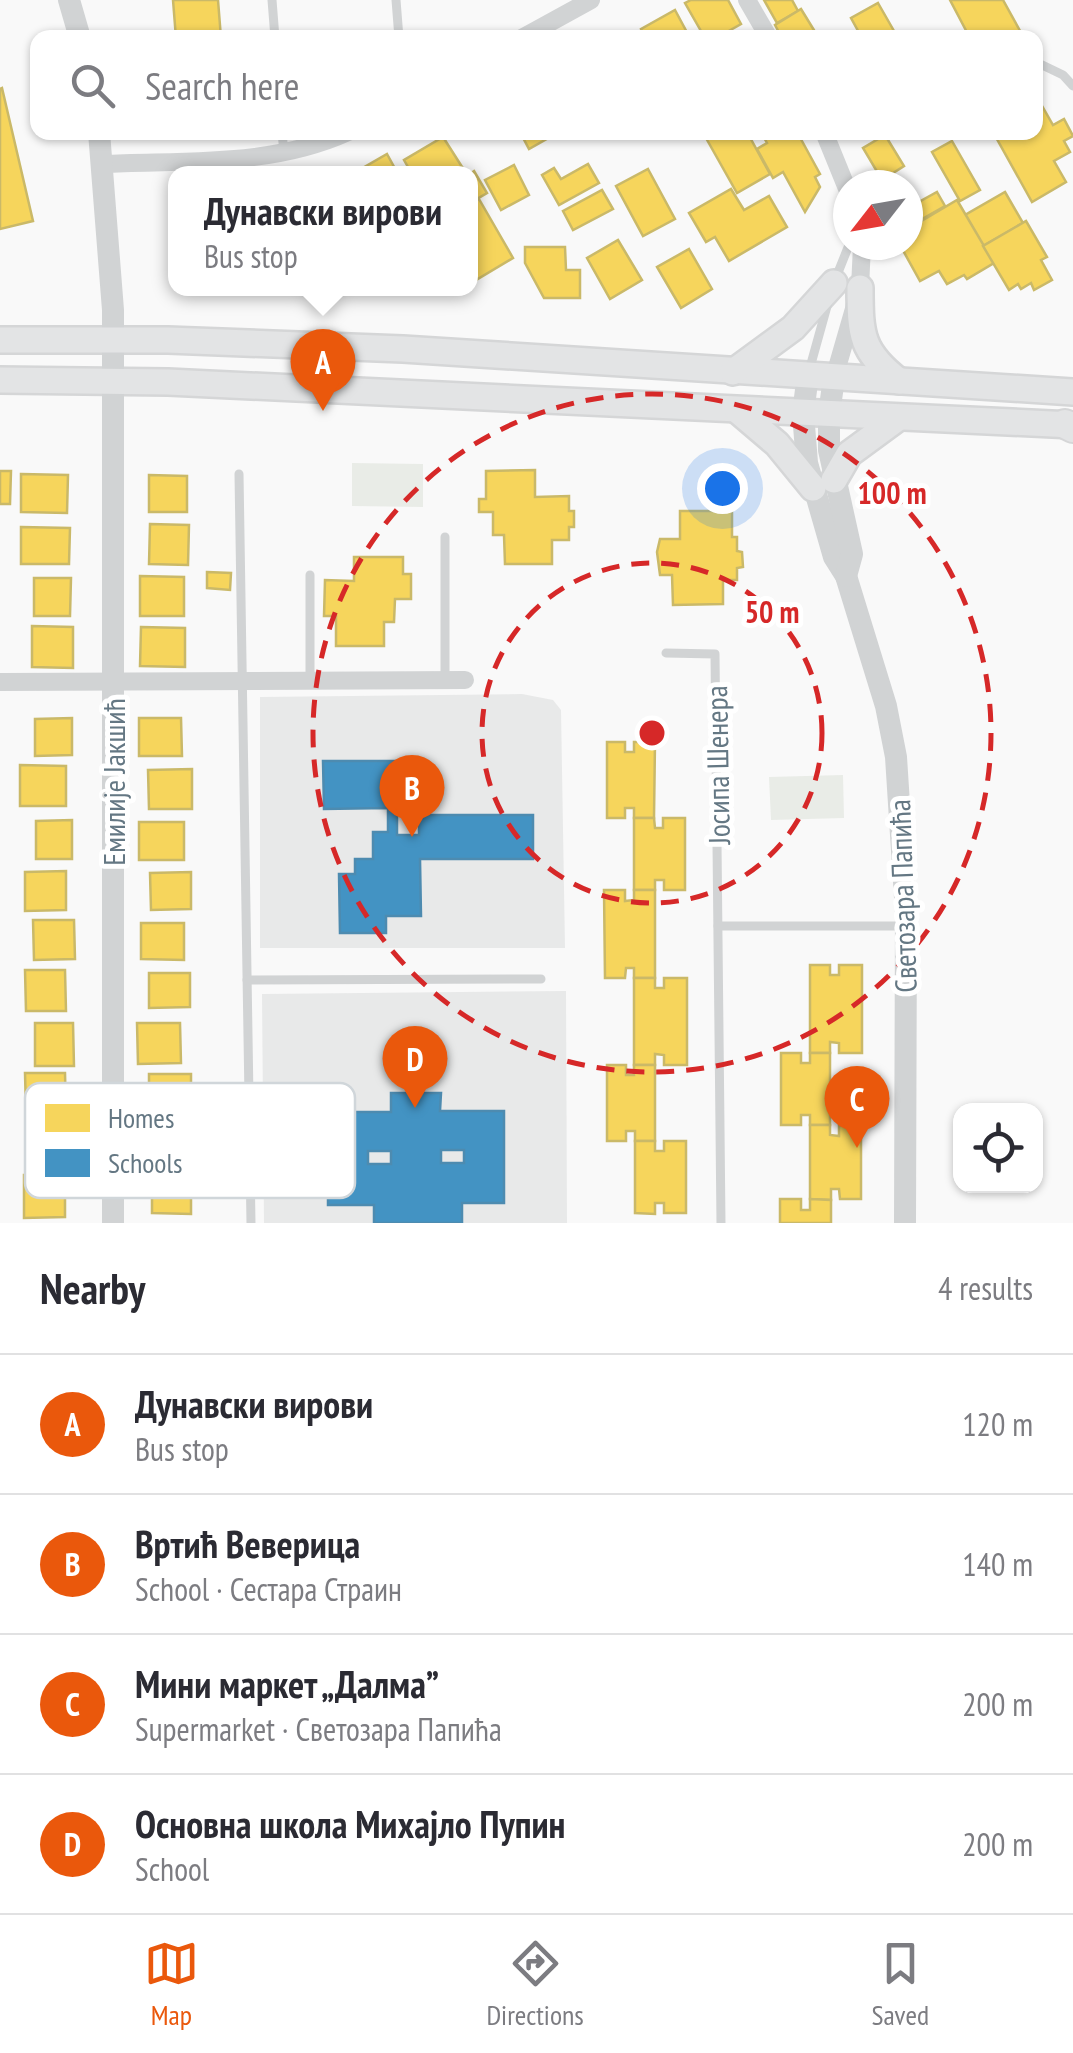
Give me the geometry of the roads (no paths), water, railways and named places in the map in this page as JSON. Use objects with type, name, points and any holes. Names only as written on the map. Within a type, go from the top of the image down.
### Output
[{"type":"main road","points":[[732,372],[793,328],[834,283]]},
{"type":"main road","points":[[860,288],[860,328],[866,348],[881,368],[899,381]]},
{"type":"main road","points":[[0,340],[403,349],[1073,392]]},
{"type":"main road","points":[[0,380],[112,381],[1070,426]]},
{"type":"main road","points":[[737,410],[823,484],[849,454],[898,418]]},
{"type":"street","points":[[69,0],[78,30]]},
{"type":"street","points":[[537,30],[591,0]]},
{"type":"street","points":[[747,0],[764,30]]},
{"type":"street","name":"Емилије Јакшић","points":[[100,140],[111,261],[113,340],[114,1083]]},
{"type":"street","points":[[103,164],[256,158],[328,140]]},
{"type":"street","points":[[827,140],[839,170]]},
{"type":"street","points":[[834,378],[860,288],[861,260]]},
{"type":"street","name":"Светозара Папића","points":[[808,375],[823,484],[852,554],[846,576],[894,743],[906,926],[905,1223]]},
{"type":"street","name":"Светозара Папића","points":[[816,414],[834,378]]},
{"type":"street","points":[[0,682],[465,680]]},
{"type":"street","name":"Емилије Јакшић","points":[[114,1198],[114,1223]]},
{"type":"lane","points":[[272,0],[274,30]]},
{"type":"lane","points":[[396,0],[398,30]]},
{"type":"lane","points":[[1043,65],[1073,86]]},
{"type":"lane","points":[[283,140],[284,153]]},
{"type":"lane","points":[[808,375],[842,260]]},
{"type":"lane","points":[[239,474],[248,1083]]},
{"type":"lane","points":[[444,680],[445,537]]},
{"type":"lane","points":[[310,575],[310,681]]},
{"type":"lane","name":"Јосипа Шенера","points":[[666,653],[716,654],[721,1223]]},
{"type":"lane","points":[[718,926],[906,926]]},
{"type":"lane","points":[[247,980],[541,979]]},
{"type":"lane","points":[[250,1198],[250,1223]]},
{"type":"place","name":"Дунавски вирови","points":[[323,411]]},
{"type":"place","name":"Вртић Веверица","points":[[412,837]]},
{"type":"place","name":"Основна школа Михајло Пупин","points":[[415,1108]]},
{"type":"place","name":"Мини маркет „Далма”","points":[[857,1148]]}]
